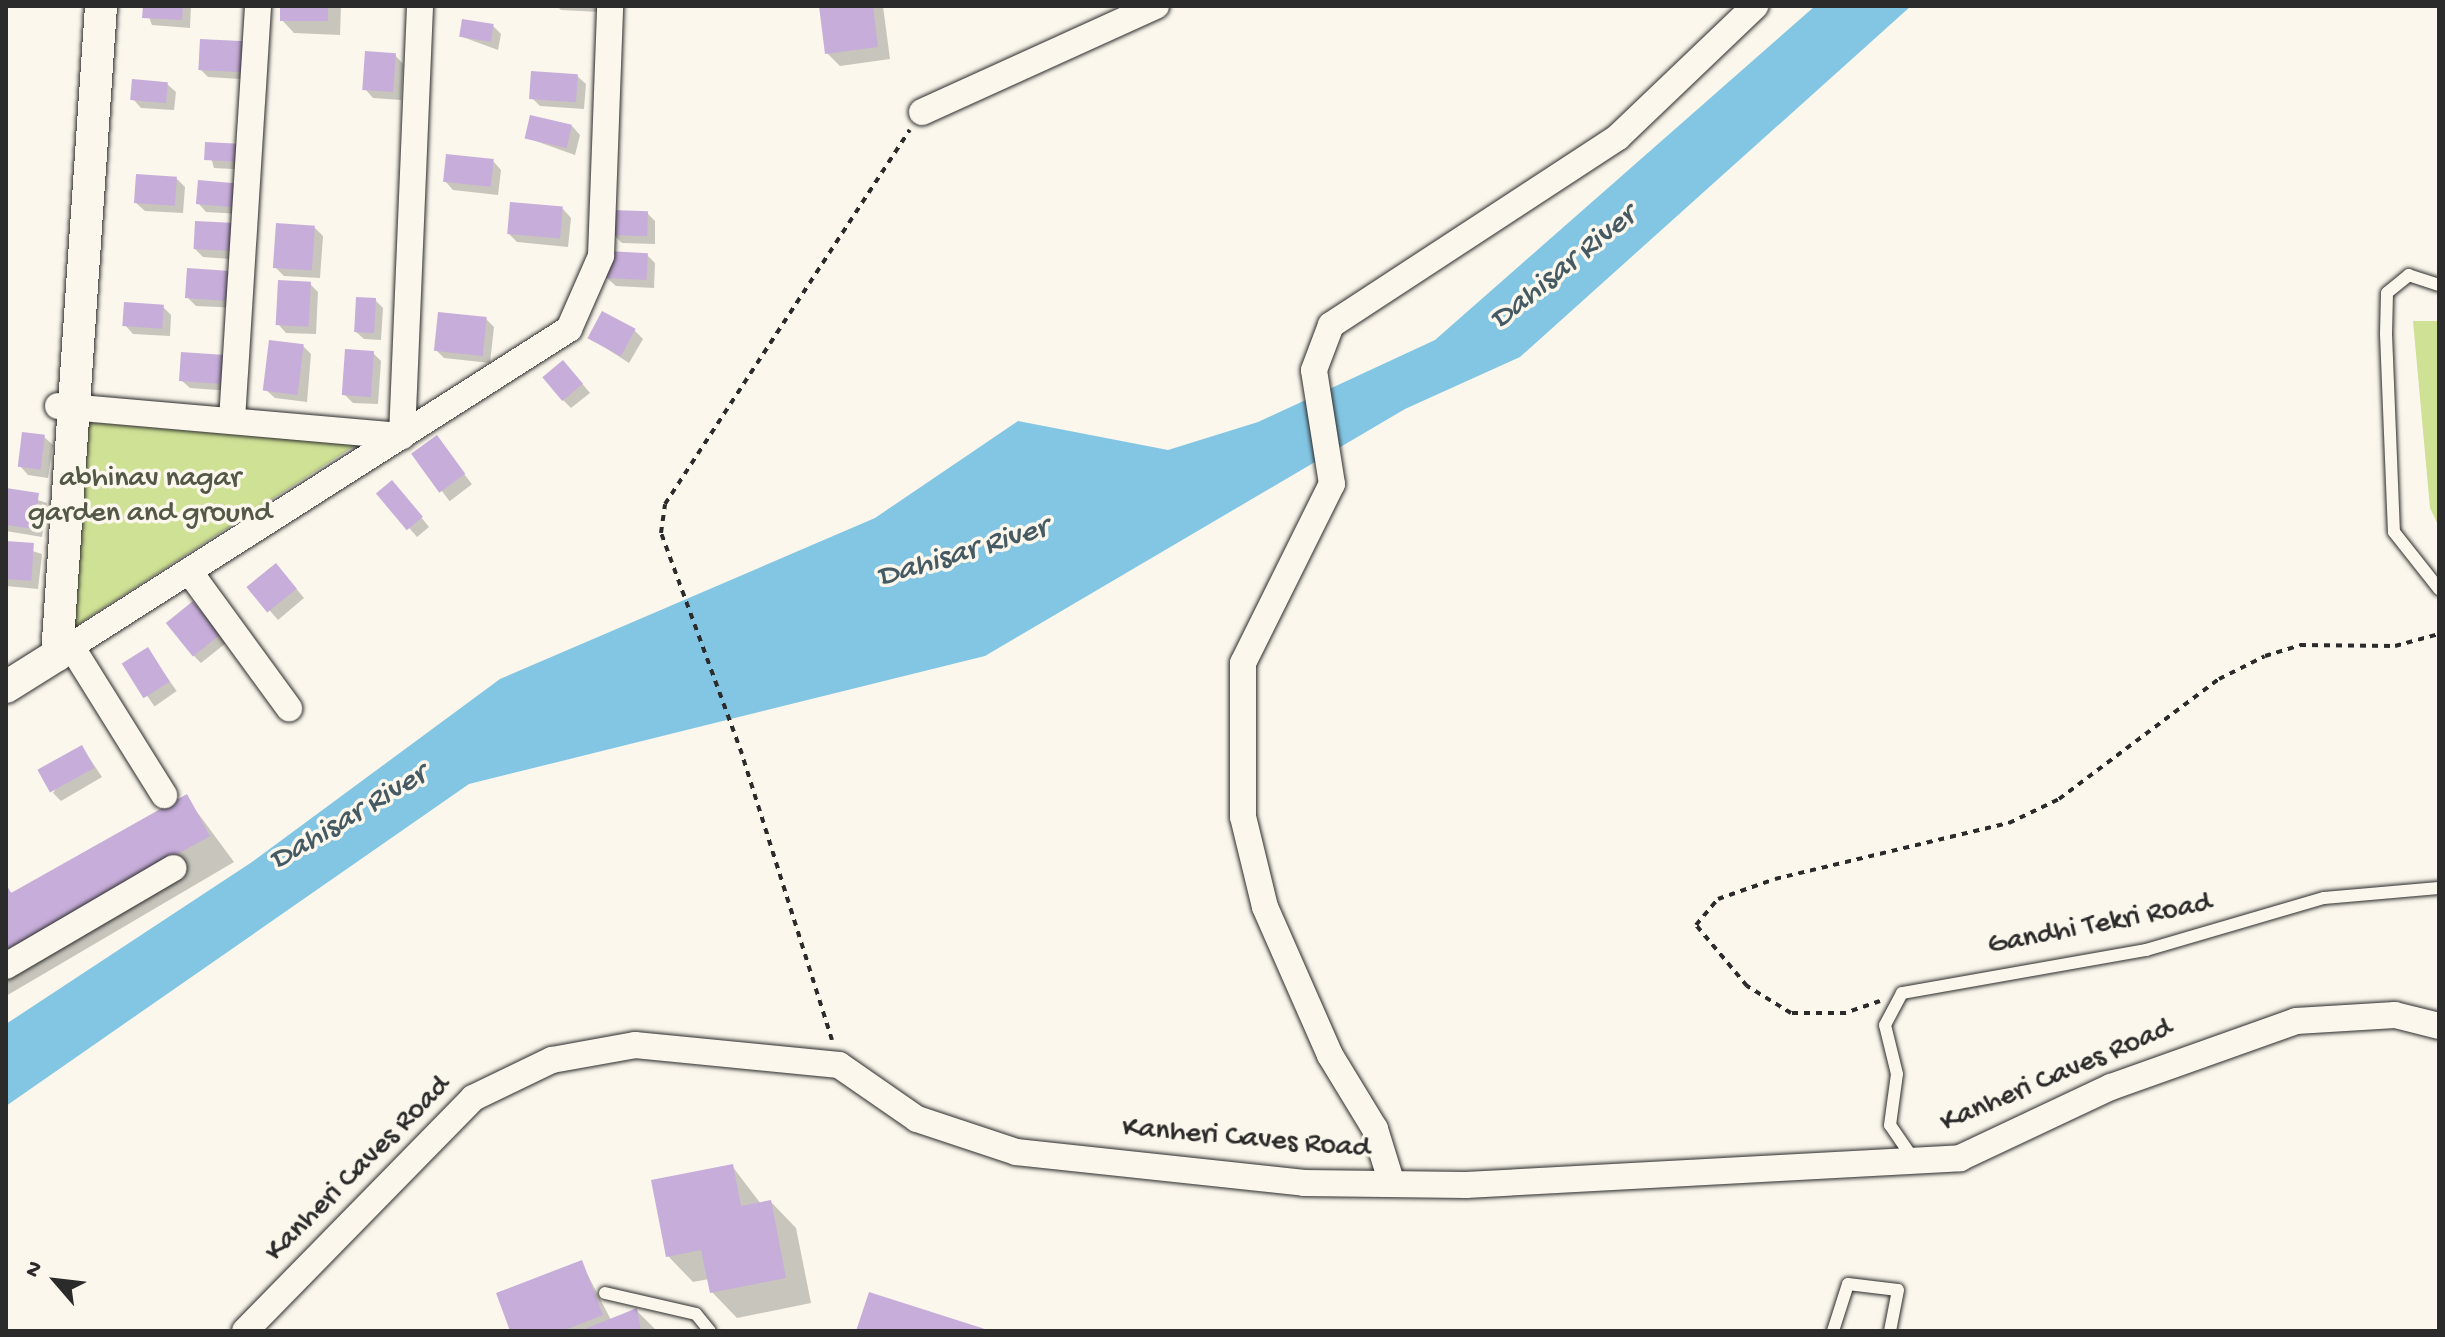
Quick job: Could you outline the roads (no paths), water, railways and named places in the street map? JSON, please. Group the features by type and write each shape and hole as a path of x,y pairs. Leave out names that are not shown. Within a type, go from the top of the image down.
{"street":[{"path":"232,420 258,6"},
{"path":"402,436 420,6"},
{"path":"6,687 569,329 601,256 610,6"},
{"path":"922,112 1156,6"},
{"path":"1392,1184 1375,1129 1330,1055 1265,907 1243,817 1243,663 1332,484 1314,370 1331,325 1618,137 1755,6"},
{"path":"91,21 66,406 58,654 164,795"},
{"path":"66,406 402,436"},
{"path":"189,571 289,708"},
{"path":"6,966 174,868"},
{"name":"Kanheri Caves Road","path":"245,1331 473,1098 552,1060 635,1045 839,1065 917,1119 1016,1152 1304,1183 1392,1184 1916,1163 1960,1158 2111,1087 2296,1021 2395,1015 2439,1026"}],"lane":[{"path":"2439,285 2409,275 2387,293 2386,334 2394,532 2439,589"},
{"name":"Gandhi Tekri Road","path":"1916,1163 1890,1125 1897,1074 1885,1025 1902,993 2146,950 2324,898 2439,888"},
{"path":"1833,1331 1848,1284 1898,1290 1890,1331"},
{"path":"605,1293 696,1314 710,1331"}],"water":[{"name":"Dahisar River","path":"1815,6 1911,6 1520,357 1405,409 985,656 469,784 6,1106 6,1024 252,862 500,679 875,518 1018,421 1168,450 1258,422 1435,340"}],"park label":[{"name":"abhinav nagar garden and ground","path":"150,497"}]}
